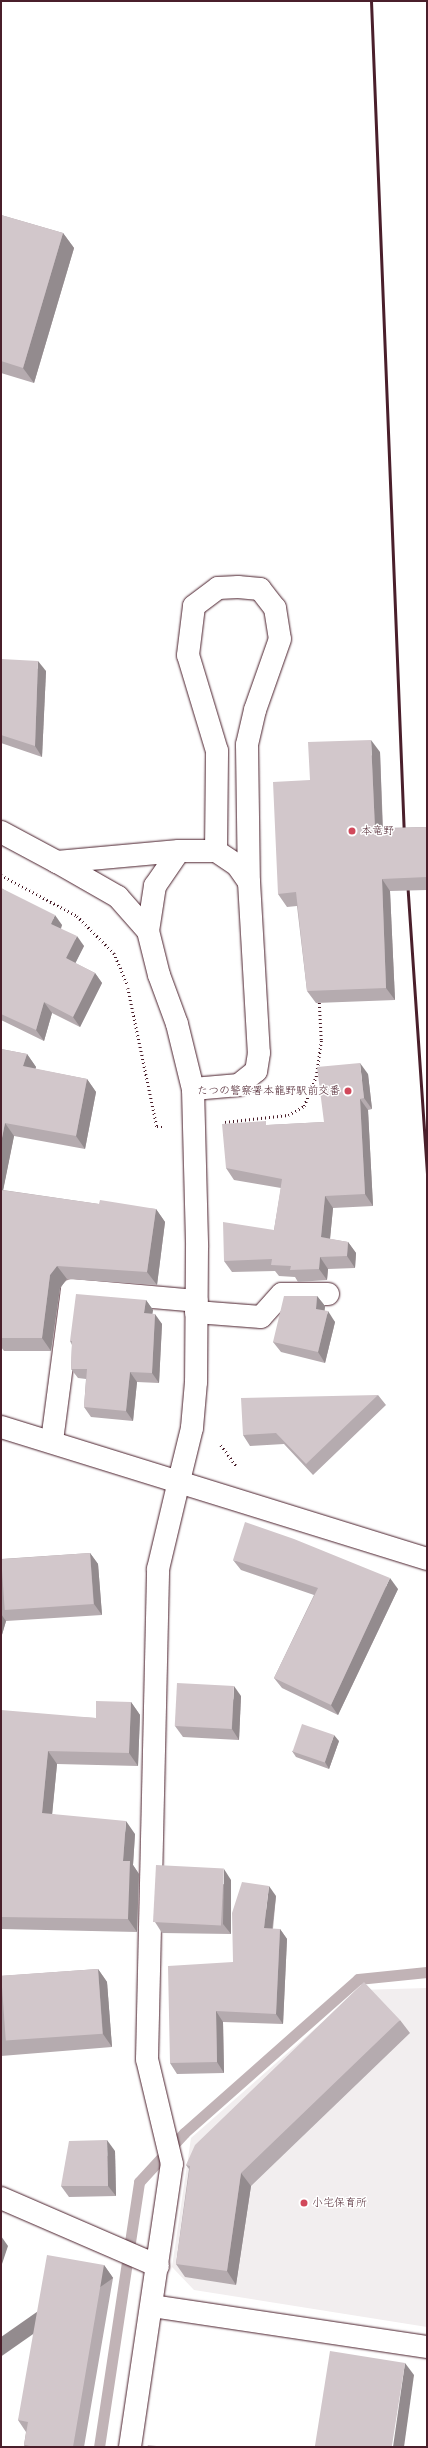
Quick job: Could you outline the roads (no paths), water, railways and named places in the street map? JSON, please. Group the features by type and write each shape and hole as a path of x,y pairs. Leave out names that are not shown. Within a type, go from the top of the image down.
{"street":[{"path":"193,1089 239,1085 256,1071 259,1053 249,882 247,746 255,710 280,639 275,608 264,594 260,589 238,586 218,588 194,606 188,655 217,751 216,850"},
{"path":"1,832 57,862 118,898 148,931"},
{"path":"57,862 179,851 216,850 237,865 249,882"},
{"path":"130,2447 172,2164 147,2058 158,1569 192,1428 196,1382 193,1089 177,1024 160,975 148,931 155,886 179,851"},
{"path":"52,1441 72,1290 261,1317 282,1294 328,1294"},
{"path":"1,1427 52,1441 427,1559"},
{"path":"1,2198 158,2266"},
{"path":"152,2306 427,2347"}],"waterway":[{"path":"99,2447 139,2182 184,2133 358,1979 427,1972"}],"railway":[{"path":"371,1 404,838"},
{"path":"407,880 427,1175"}],"place":[{"name":"本竜野","path":"352,831"},
{"name":"たつの警察署本龍野駅前交番","path":"348,1091"},
{"name":"小宅保育所","path":"304,2203"}]}
